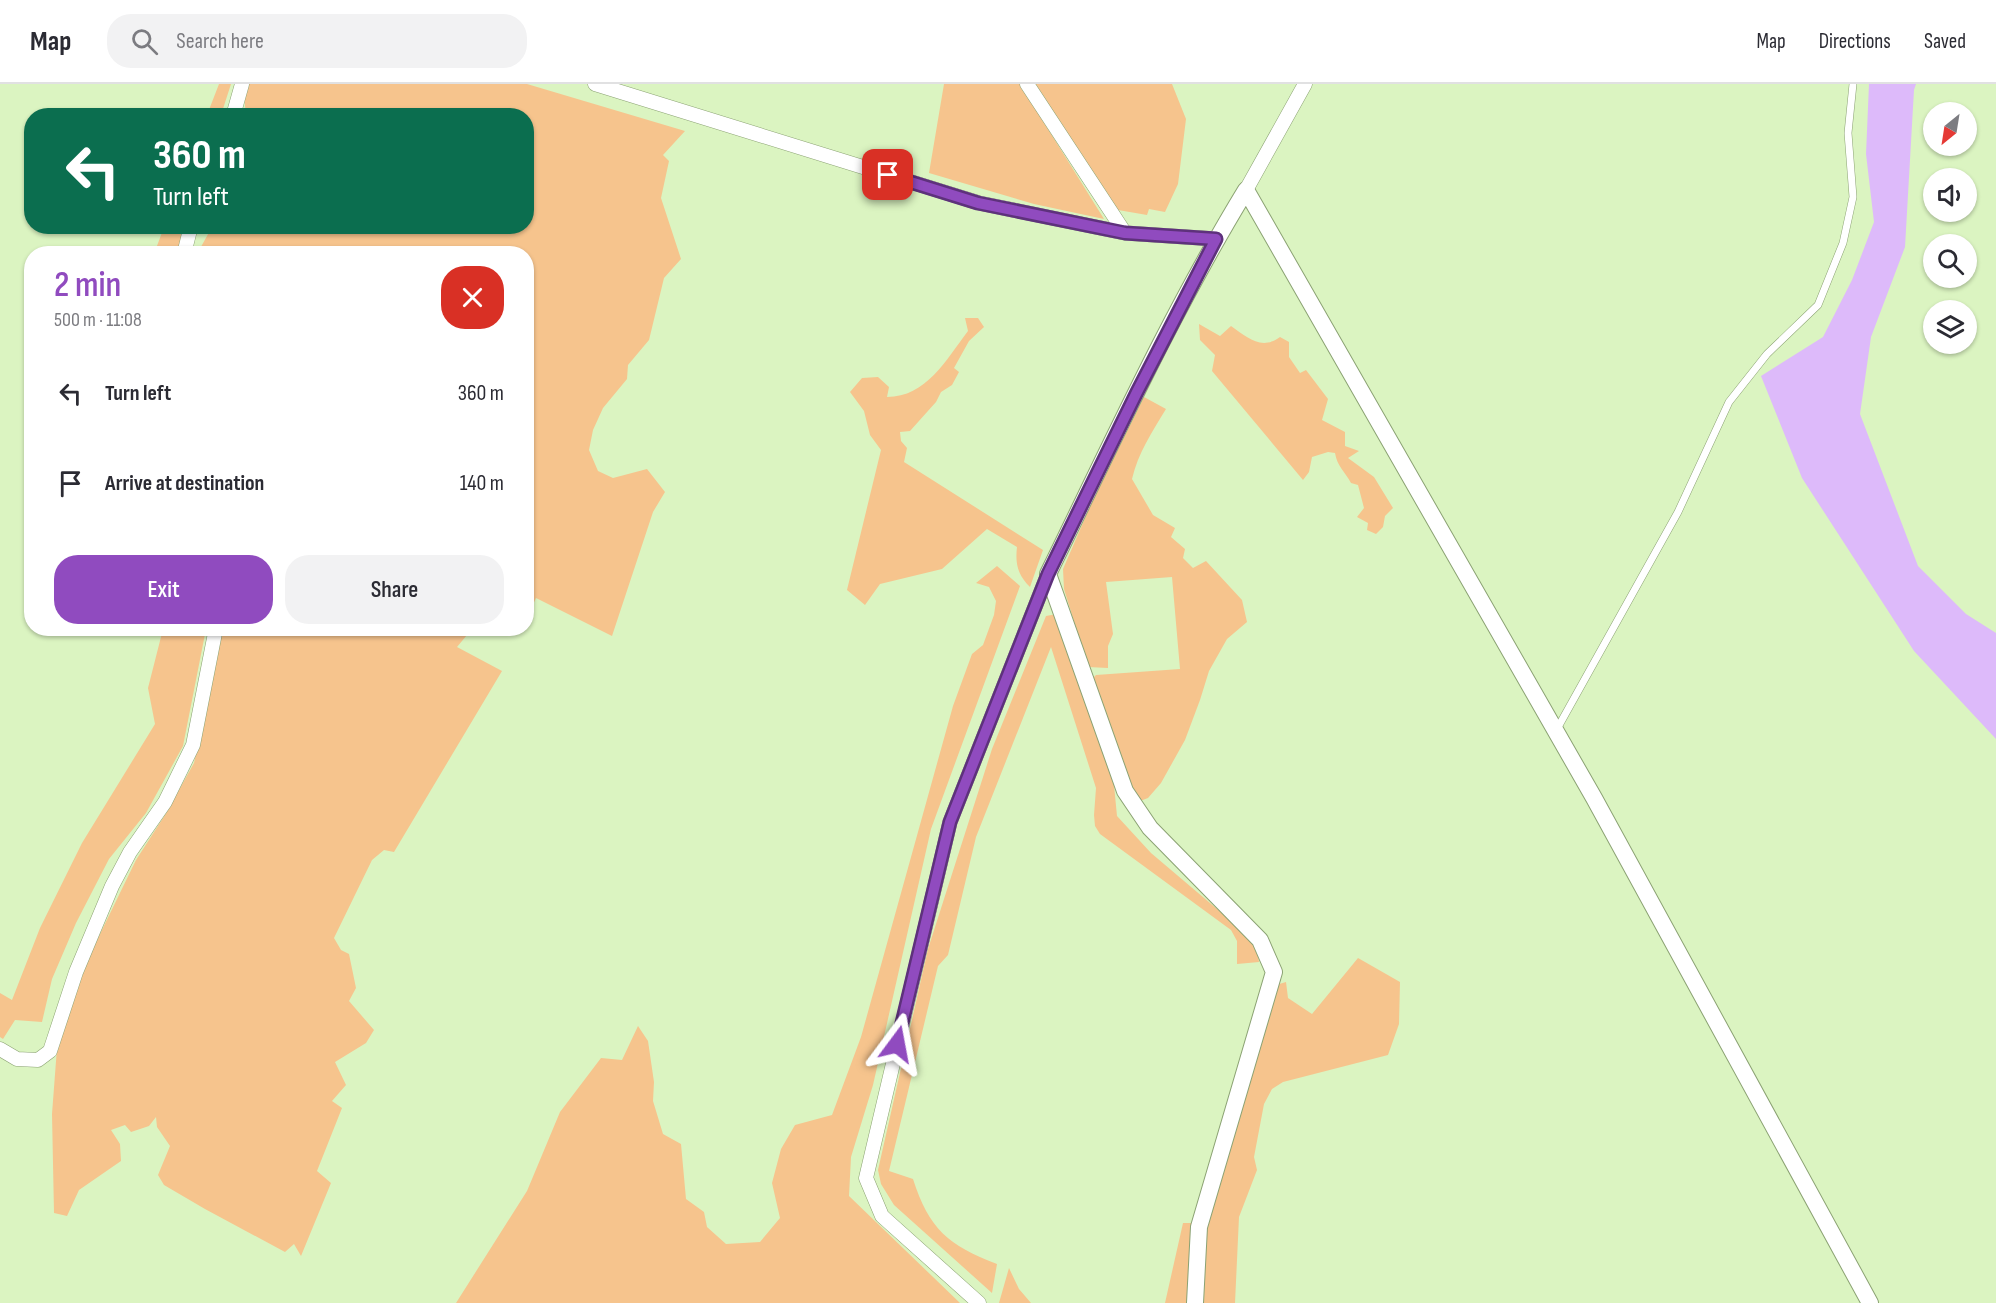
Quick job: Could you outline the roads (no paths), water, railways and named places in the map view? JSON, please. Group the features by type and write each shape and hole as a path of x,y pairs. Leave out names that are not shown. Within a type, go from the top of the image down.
{"street":[{"path":"234,108 242,84"},
{"path":"595,84 978,203 1125,233 1216,239"},
{"path":"1027,84 1125,233"},
{"path":"979,1303 882,1216 866,1178 950,822 1048,574 1137,392 1216,239 1305,84"},
{"path":"1246,190 1556,731 1870,1303"},
{"path":"1048,574 1125,790 1150,828 1260,940 1274,972 1199,1227 1195,1303"},
{"path":"0,1049 17,1059 38,1060 50,1051 76,972 112,886 130,852 165,802 193,745 214,636"}],"lane":[{"path":"1556,731 1678,512 1730,402 1767,354 1818,305 1843,243 1853,197 1848,134 1853,84"}]}
